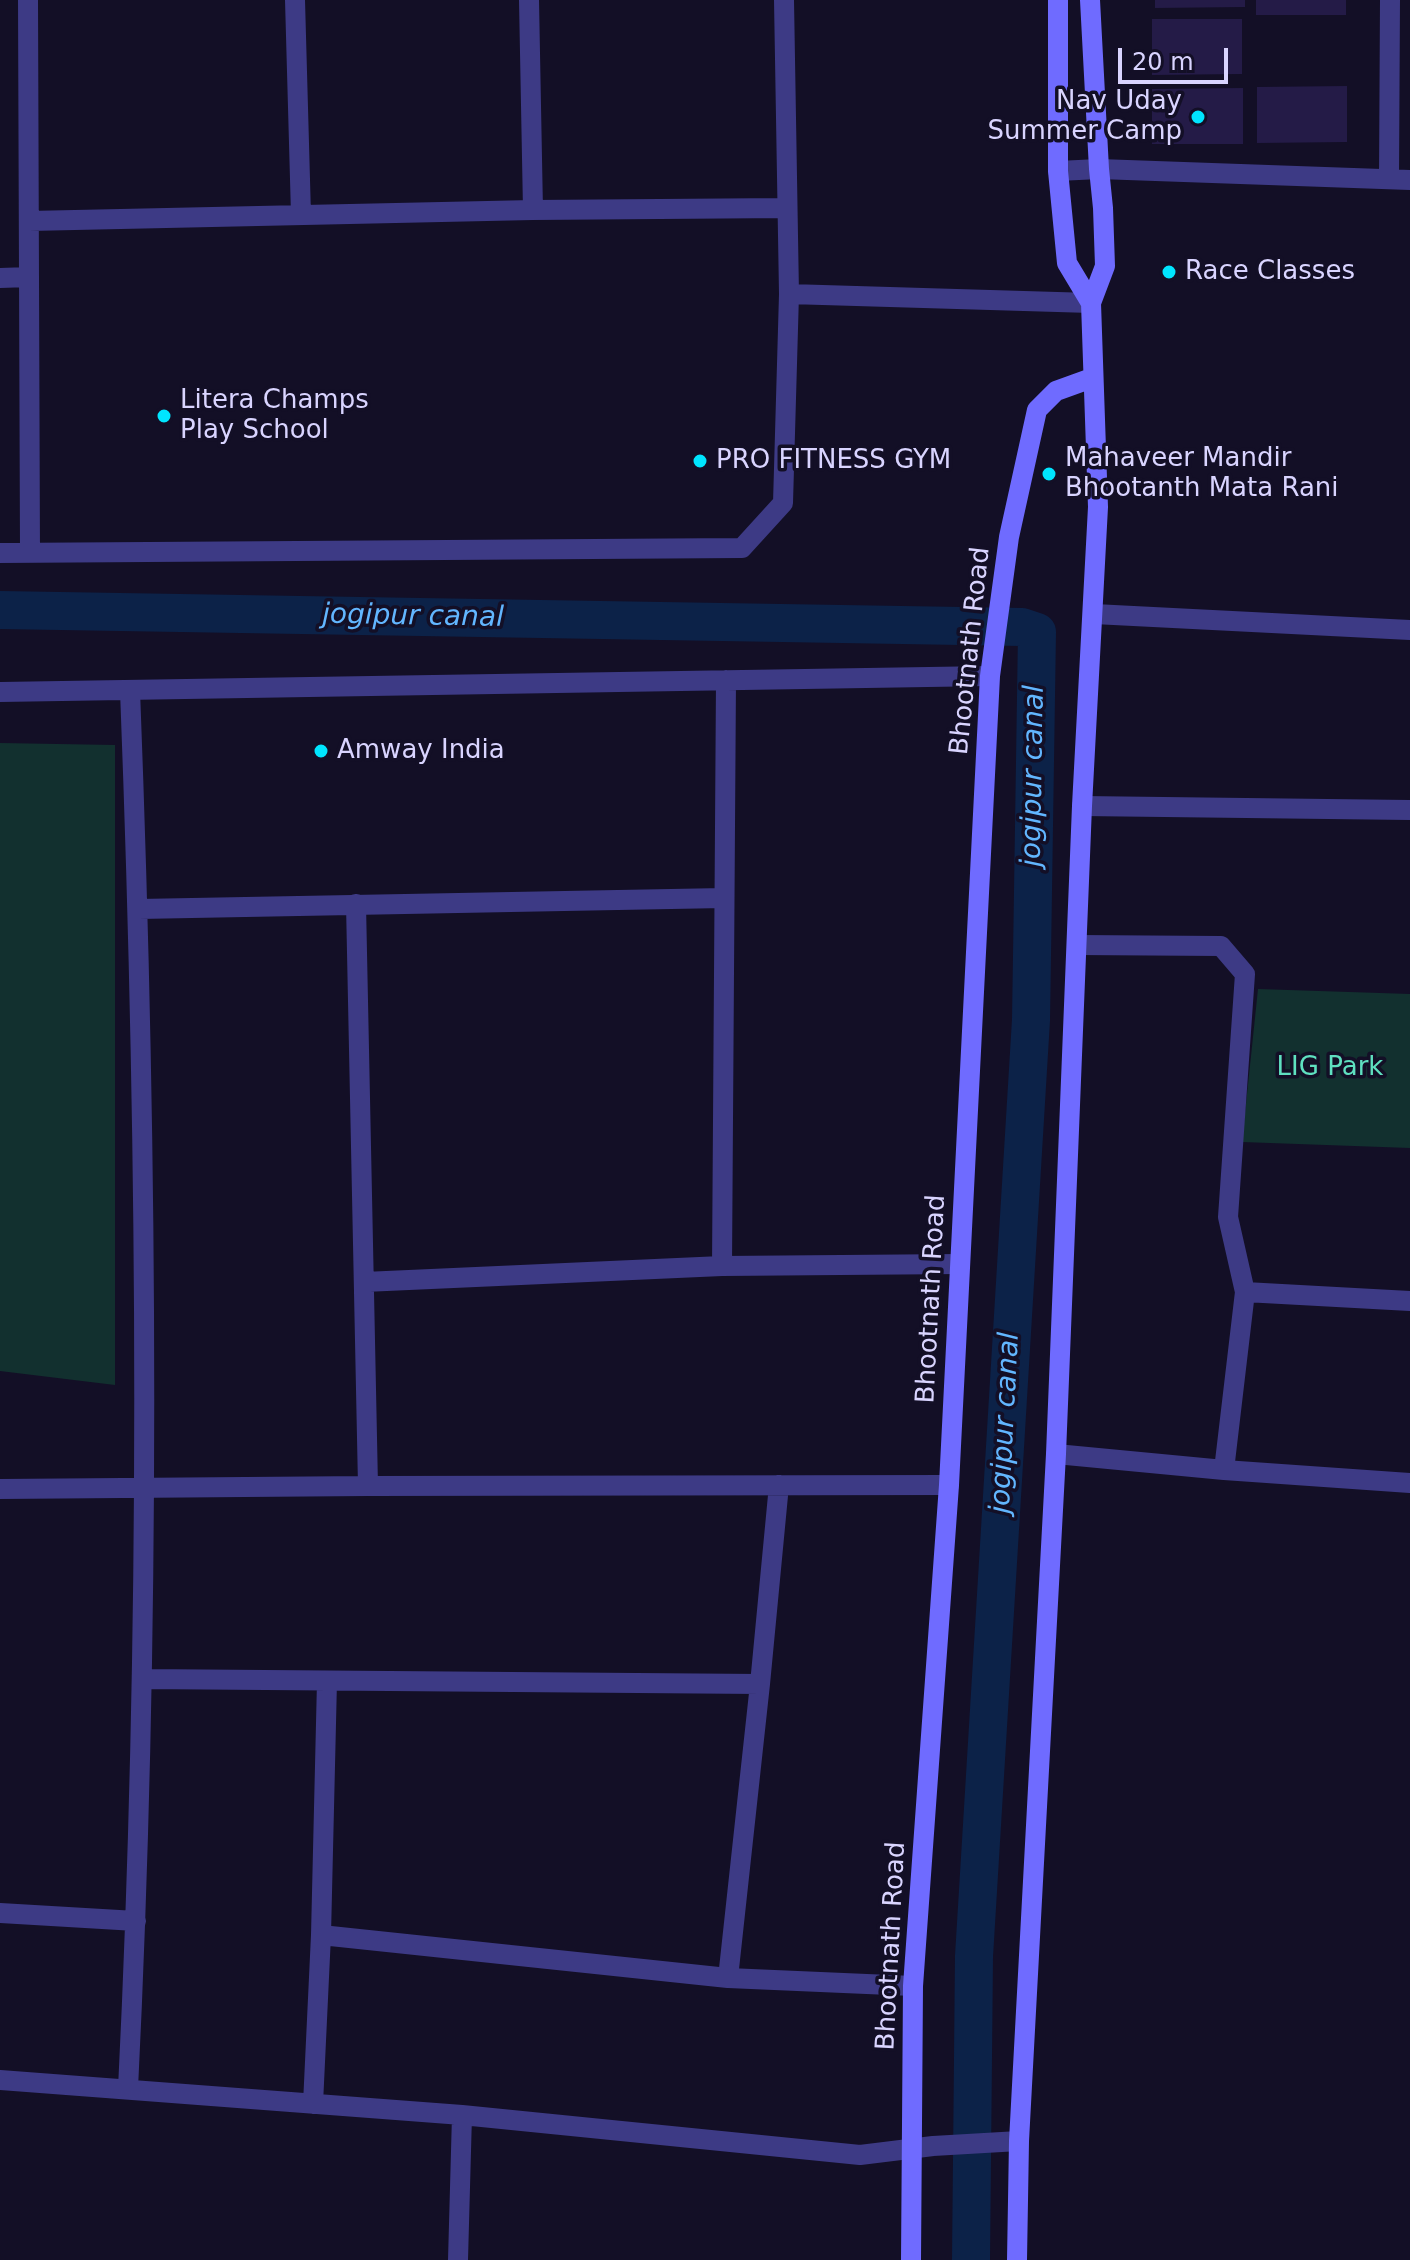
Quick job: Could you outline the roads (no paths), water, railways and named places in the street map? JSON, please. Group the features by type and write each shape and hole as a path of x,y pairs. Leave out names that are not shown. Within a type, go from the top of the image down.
{"street":[{"path":"28,0 30,552"},
{"path":"295,0 301,215"},
{"path":"529,0 533,210"},
{"path":"0,553 742,548 783,503 789,294 784,0"},
{"path":"1058,0 1058,171 1067,263 1091,303"},
{"path":"1017,2260 1019,2141 1056,1454 1082,806 1098,507 1091,303 1105,266 1090,0"},
{"path":"1058,171 1099,169 1400,180 1390,0"},
{"path":"29,221 786,208"},
{"path":"0,278 29,277"},
{"path":"789,294 1091,303"},
{"name":"Bhootnath Road","path":"911,2260 913,1986 949,1485 990,676 1009,537 1037,410 1056,391 1092,378"},
{"path":"1094,614 1410,630"},
{"path":"0,692 990,676"},
{"path":"722,1266 726,680"},
{"path":"128,2089 136,1921 145,1489 139,909 130,690"},
{"path":"1082,806 1410,810"},
{"path":"139,909 724,898"},
{"path":"356,904 368,1486"},
{"path":"1077,945 1221,946 1245,974 1228,1217 1245,1292 1224,1470"},
{"path":"364,1282 722,1266 960,1264"},
{"path":"1245,1292 1410,1301"},
{"path":"1056,1454 1410,1483"},
{"path":"728,1978 779,1485"},
{"path":"0,1489 949,1485"},
{"path":"142,1679 760,1684"},
{"path":"313,2104 321,1935 327,1681"},
{"path":"0,1913 136,1921"},
{"path":"321,1935 728,1978 913,1986"},
{"path":"0,2080 462,2115 860,2155 933,2146 1019,2141"},
{"path":"458,2260 462,2115"}],"waterway":[{"name":"jogipur canal","path":"0,610 1022,627 1037,632 1031,1020 974,1956 971,2260"}],"place":[{"name":"Nav Uday Summer Camp","path":"1198,117"},
{"name":"Race Classes","path":"1169,272"},
{"name":"Litera Champs Play School","path":"164,416"},
{"name":"PRO FITNESS GYM","path":"700,461"},
{"name":"Mahaveer Mandir Bhootanth Mata Rani","path":"1049,474"},
{"name":"Amway India","path":"321,751"}],"park label":[{"name":"LIG Park","path":"1330,1068"}]}
